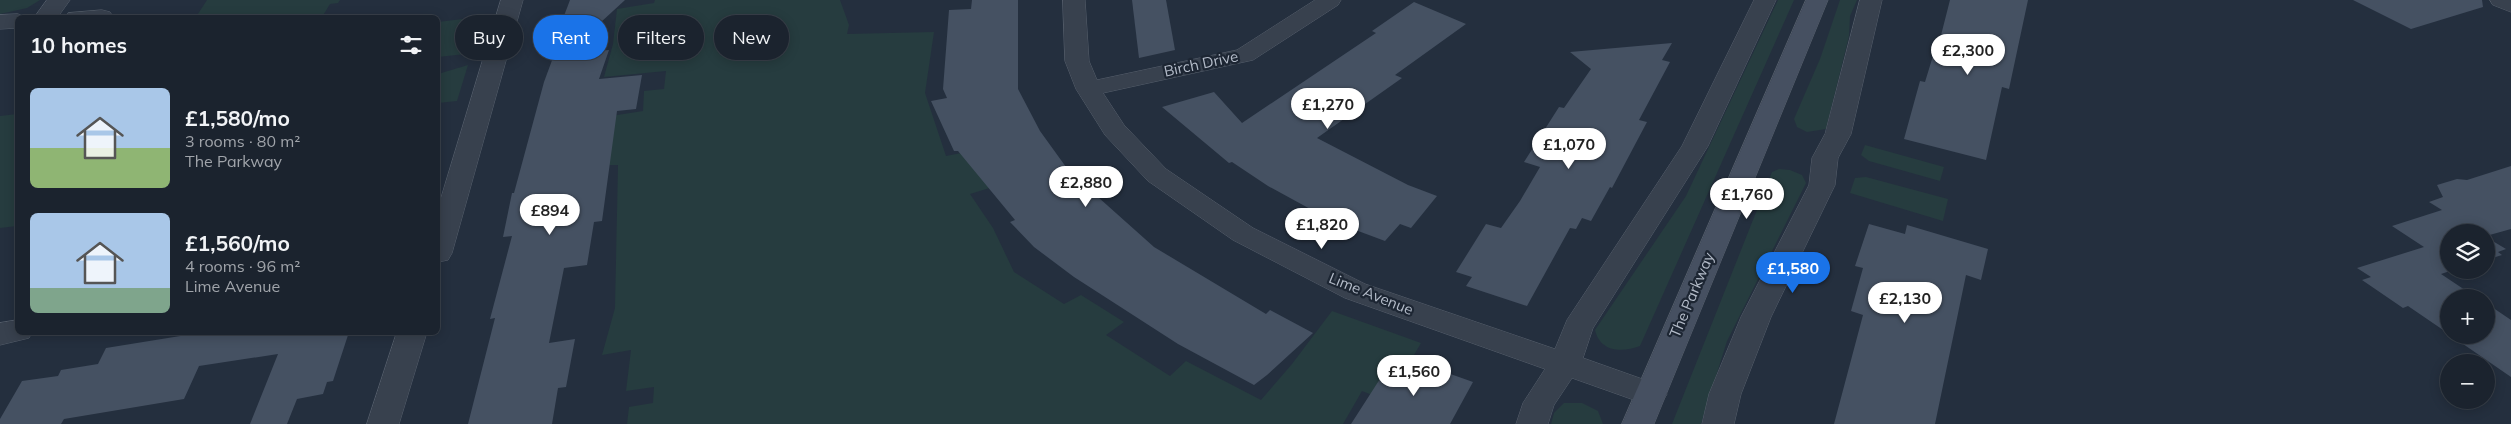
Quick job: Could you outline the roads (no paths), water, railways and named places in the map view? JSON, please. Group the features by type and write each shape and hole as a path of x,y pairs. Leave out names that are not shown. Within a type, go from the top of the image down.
{"street":[{"path":"47,15 58,0"},
{"path":"440,245 512,0"},
{"name":"Lime Avenue","path":"1074,0 1077,61 1088,89 1114,130 1157,175 1243,234 1355,291 1651,394"},
{"name":"Birch Drive","path":"1088,89 1245,55 1330,0"},
{"path":"1532,424 1540,403 1566,364 1578,328 1695,146 1765,0"},
{"name":"The Parkway","path":"1638,424 1817,0"},
{"path":"1718,424 1726,394 1756,316 1822,185 1825,158 1838,134 1871,0"},
{"path":"2501,0 2511,5"},
{"path":"0,22 15,21"},
{"path":"0,334 15,332"},
{"path":"383,424 411,335"}]}
